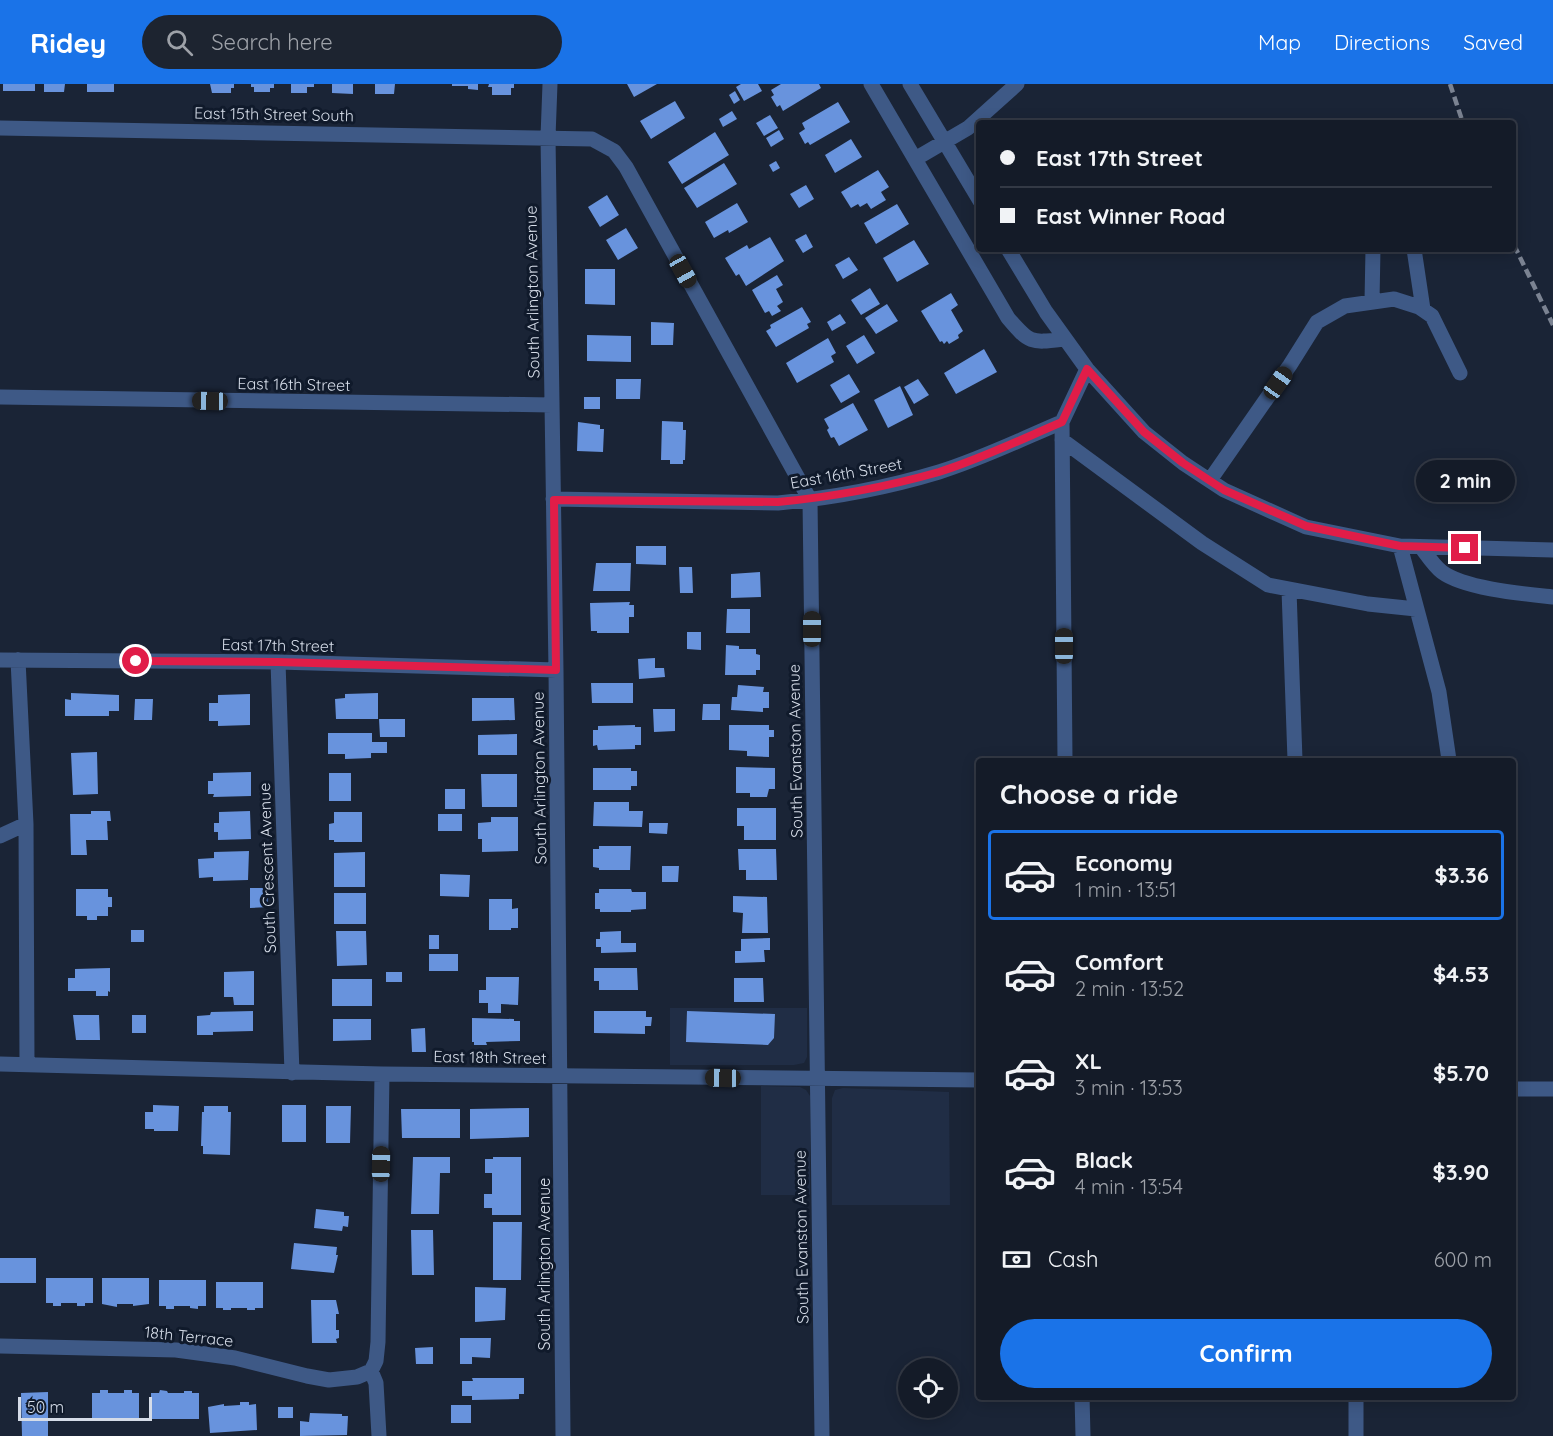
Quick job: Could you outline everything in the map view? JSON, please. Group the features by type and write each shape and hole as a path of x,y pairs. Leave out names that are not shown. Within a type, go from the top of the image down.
{"street":[{"name":"South Arlington Avenue","path":"550,84 548,137 561,1076 563,1436"},
{"path":"872,84 1008,318 1024,337 1040,342 1065,339"},
{"path":"910,84 976,194"},
{"path":"977,120 1017,84"},
{"path":"915,159 945,143 976,121"},
{"name":"East 15th Street South","path":"0,128 548,137"},
{"name":"South Evanston Avenue","path":"548,137 592,139 614,151 626,167 810,500 822,1436"},
{"path":"1010,252 1046,312 1087,369 1144,432 1183,463 1224,490 1306,526 1400,546 1553,550"},
{"path":"1372,302 1373,252"},
{"path":"1414,252 1423,309"},
{"path":"1210,480 1317,322 1344,306 1394,299 1423,309 1432,316 1460,373"},
{"path":"1065,758 1062,422 1087,369"},
{"name":"East 16th Street","path":"0,397 552,405"},
{"name":"East 16th Street","path":"554,500 778,502 810,500 876,488 941,471 1062,422"},
{"path":"1062,440 1234,565 1268,585 1368,604 1416,609"},
{"path":"1400,546 1439,692 1449,758"},
{"path":"1421,547 1442,572 1462,582 1521,594 1553,597"},
{"path":"1289,590 1295,758"},
{"name":"East 17th Street","path":"0,660 278,662 556,670"},
{"path":"18,660 26,824 27,1065"},
{"name":"South Crescent Avenue","path":"278,662 292,1073"},
{"path":"0,836 26,824"},
{"name":"East 18th Street","path":"0,1064 292,1073 976,1080"},
{"path":"379,1436 376,1383 371,1371 376,1361 378,1342 382,1074"},
{"path":"1516,1089 1553,1089"},
{"name":"18th Terrace","path":"0,1346 176,1350 235,1358 329,1380 357,1377 371,1371"},
{"path":"1082,1400 1083,1436"},
{"path":"1356,1400 1356,1436"}],"shaded area":[{"path":"670,1008 807,1008 807,1057 804,1063 794,1065 670,1065"},
{"path":"761,1086 800,1087 810,1096 810,1195 761,1195"},
{"path":"843,1088 949,1092 950,1205 832,1205 832,1098 835,1090"}],"building":[{"path":"3,84 35,84 35,91 3,91"},
{"path":"44,84 65,84 64,92 44,92"},
{"path":"87,84 114,84 114,92 87,92"},
{"path":"210,84 234,84 234,88 231,88 231,93 212,93"},
{"path":"251,84 274,84 274,88 270,88 270,92 254,92"},
{"path":"291,84 314,84 314,87 307,87 307,93 291,93"},
{"path":"332,84 353,84 353,94 332,93"},
{"path":"375,84 395,84 394,94 375,94"},
{"path":"452,84 478,84 478,90 468,89 468,86 452,86"},
{"path":"489,84 514,84 514,88 511,88 511,95 492,95 492,87 488,87"},
{"path":"627,84 657,84 634,97"},
{"path":"741,84 758,84 762,91 744,101 736,87"},
{"path":"781,84 819,84 821,88 783,111 780,105 777,107 771,97 774,95 771,90"},
{"path":"735,91 740,100 734,104 729,95"},
{"path":"675,101 685,118 651,139 640,121"},
{"path":"838,102 850,122 810,145 808,142 805,144 799,133 805,129 802,123"},
{"path":"732,111 737,119 723,127 719,119"},
{"path":"770,115 778,128 764,136 756,123"},
{"path":"779,130 784,139 771,147 766,138"},
{"path":"715,132 729,155 682,184 668,162"},
{"path":"851,139 862,157 835,173 825,155"},
{"path":"776,161 780,168 773,172 769,165"},
{"path":"724,163 737,184 697,208 684,188"},
{"path":"878,170 889,187 881,192 886,200 871,209 867,203 851,208 841,192"},
{"path":"806,185 814,199 799,208 790,194"},
{"path":"607,195 619,215 600,227 588,207"},
{"path":"737,203 748,222 729,233 728,230 714,238 705,222"},
{"path":"897,204 909,224 876,244 864,223"},
{"path":"626,228 638,248 618,260 606,240"},
{"path":"806,234 813,247 803,253 795,240"},
{"path":"770,237 784,261 746,286 739,274 736,276 725,258 747,245 749,249"},
{"path":"914,240 929,264 897,282 883,258"},
{"path":"849,257 858,270 843,279 835,265"},
{"path":"585,269 615,269 615,305 585,304"},
{"path":"777,275 783,285 776,289 783,302 777,306 781,311 772,316 769,311 765,313 752,290"},
{"path":"870,288 880,304 861,315 851,300"},
{"path":"951,293 958,305 951,310 963,331 958,335 959,338 949,344 947,341 944,344 940,342 921,311"},
{"path":"887,304 898,321 876,334 865,318"},
{"path":"802,307 811,322 807,324 809,328 776,347 766,331 771,328 770,325"},
{"path":"840,314 846,323 832,331 827,322"},
{"path":"651,322 674,323 673,345 651,345"},
{"path":"587,335 631,336 631,362 587,361"},
{"path":"864,335 875,353 857,364 846,346"},
{"path":"828,338 836,353 831,356 834,362 797,383 786,363"},
{"path":"984,349 997,372 956,394 944,373"},
{"path":"849,374 860,392 841,403 830,385"},
{"path":"616,379 641,379 640,399 616,399"},
{"path":"918,379 929,395 914,404 904,387"},
{"path":"900,386 913,415 888,428 874,400"},
{"path":"584,397 600,397 600,409 584,409"},
{"path":"853,403 868,430 839,446 834,437 831,438 824,419"},
{"path":"662,421 683,422 683,430 686,430 683,464 670,464 670,460 661,460"},
{"path":"578,422 600,425 600,429 604,429 603,452 577,451"},
{"path":"636,546 666,546 666,565 636,564"},
{"path":"596,563 631,563 630,591 593,591"},
{"path":"679,567 692,567 693,593 680,593"},
{"path":"760,572 761,597 731,598 731,574"},
{"path":"630,602 629,605 634,605 634,617 629,617 629,633 591,631 590,603"},
{"path":"727,609 750,609 750,633 726,633"},
{"path":"687,632 701,632 701,650 687,649"},
{"path":"726,645 739,646 739,649 756,649 756,654 760,655 760,670 756,670 756,675 725,675"},
{"path":"655,658 655,668 664,668 665,677 639,679 638,659"},
{"path":"591,683 633,683 633,703 592,703"},
{"path":"738,685 764,687 763,692 769,692 769,708 763,708 763,712 731,710 732,697 737,697"},
{"path":"71,693 119,695 119,711 109,711 109,716 65,716 65,699 71,700"},
{"path":"378,693 378,719 336,719 335,699 345,698 345,694"},
{"path":"250,694 250,725 218,726 218,721 209,721 209,703 218,703 218,695"},
{"path":"472,698 514,698 515,720 472,721"},
{"path":"135,699 153,699 152,720 134,720"},
{"path":"703,704 720,704 720,720 702,720"},
{"path":"653,709 675,709 675,731 654,732"},
{"path":"379,719 405,719 405,737 380,737"},
{"path":"635,725 635,727 641,727 641,745 635,745 635,749 598,750 597,745 593,746 593,730 598,730 598,726"},
{"path":"729,725 769,725 769,730 774,730 774,737 769,737 769,757 747,756 747,751 729,750"},
{"path":"328,733 372,733 372,742 387,742 387,753 371,753 371,758 345,759 345,754 328,754"},
{"path":"517,734 517,755 478,755 478,735"},
{"path":"97,752 98,794 73,795 71,753"},
{"path":"736,767 775,768 775,789 769,789 767,797 750,797 750,793 736,793"},
{"path":"593,768 631,768 631,771 637,771 637,786 631,786 631,790 593,790"},
{"path":"251,772 251,796 213,797 214,794 208,794 208,781 213,781 213,773"},
{"path":"329,773 351,773 351,801 329,801"},
{"path":"481,774 517,774 517,807 482,807"},
{"path":"445,789 465,789 465,809 445,809"},
{"path":"594,802 629,802 629,811 643,811 642,827 593,826"},
{"path":"737,808 776,808 776,840 744,840 744,826 737,826"},
{"path":"91,811 110,811 111,821 107,821 108,840 86,840 87,855 71,855 70,814 91,814"},
{"path":"250,811 251,839 218,840 218,832 214,832 214,823 219,823 219,812"},
{"path":"334,812 362,812 362,842 329,840 329,824 334,823"},
{"path":"438,814 462,814 462,831 438,831"},
{"path":"491,817 518,817 518,851 482,852 482,839 478,839 478,823 491,822"},
{"path":"649,823 668,823 667,834 649,833"},
{"path":"599,846 631,846 630,870 599,870 593,867 593,849 599,849"},
{"path":"738,849 776,849 777,880 746,880 746,870 739,870"},
{"path":"249,851 248,880 213,881 213,877 199,878 198,859 214,858 214,852"},
{"path":"365,852 365,887 334,887 334,853"},
{"path":"662,866 679,866 678,882 662,882"},
{"path":"440,874 470,875 469,897 440,896"},
{"path":"250,888 267,888 268,907 250,908"},
{"path":"76,889 108,889 108,897 112,897 112,907 108,907 108,916 97,916 97,920 87,920 87,916 76,916"},
{"path":"599,889 631,889 632,892 646,892 646,909 631,910 631,912 600,912 600,909 595,909 595,893 599,893"},
{"path":"334,893 366,893 366,924 334,924"},
{"path":"733,896 767,897 768,933 742,933 743,913 733,912"},
{"path":"489,899 512,899 512,909 518,908 518,928 489,930"},
{"path":"131,930 144,930 144,942 131,942"},
{"path":"336,931 366,931 367,965 337,966"},
{"path":"621,931 621,943 636,943 636,952 601,953 601,947 596,947 596,939 600,939 600,932"},
{"path":"429,935 439,935 439,949 429,949"},
{"path":"770,938 770,950 764,950 765,962 735,963 735,951 741,951 741,939"},
{"path":"429,954 458,954 458,971 429,971"},
{"path":"110,968 108,996 96,996 96,991 68,991 68,978 75,978 75,969"},
{"path":"594,968 637,968 638,990 599,990 599,981 594,981"},
{"path":"254,971 254,1005 234,1005 233,997 224,997 224,972"},
{"path":"386,972 402,972 402,982 386,982"},
{"path":"486,977 519,977 518,1005 501,1004 501,1013 488,1013 488,1003 479,1003 479,990 486,990"},
{"path":"734,978 763,978 764,1002 734,1002"},
{"path":"332,979 372,979 372,1006 332,1006"},
{"path":"253,1011 253,1031 213,1032 213,1035 197,1035 197,1016 210,1015 211,1012"},
{"path":"594,1011 646,1011 646,1017 652,1017 651,1026 645,1026 645,1034 594,1033"},
{"path":"687,1011 775,1014 774,1038 768,1045 686,1042"},
{"path":"73,1015 99,1015 100,1040 76,1040"},
{"path":"132,1015 146,1015 146,1033 132,1033"},
{"path":"472,1018 520,1021 520,1041 486,1042 487,1045 474,1045"},
{"path":"333,1019 371,1019 371,1040 333,1041"},
{"path":"425,1028 426,1052 412,1052 411,1029"},
{"path":"153,1105 179,1106 178,1131 145,1129 145,1112 153,1112"},
{"path":"282,1105 306,1105 306,1142 282,1142"},
{"path":"204,1106 228,1106 228,1112 231,1112 230,1155 203,1154 203,1146 201,1146"},
{"path":"326,1106 351,1106 350,1143 326,1143"},
{"path":"529,1108 529,1137 470,1139 470,1109"},
{"path":"401,1109 460,1109 460,1138 402,1138"},
{"path":"413,1157 450,1157 450,1173 440,1173 439,1214 411,1214"},
{"path":"493,1157 521,1157 521,1215 492,1215 492,1208 484,1208 484,1194 492,1194 492,1173 485,1173 485,1159 493,1159"},
{"path":"316,1209 344,1212 344,1216 349,1216 348,1227 343,1226 342,1231 314,1228"},
{"path":"493,1222 522,1222 521,1280 493,1280"},
{"path":"411,1230 433,1230 434,1275 412,1275"},
{"path":"294,1243 337,1247 336,1255 338,1255 334,1273 291,1269"},
{"path":"0,1258 36,1258 36,1283 0,1283"},
{"path":"46,1278 93,1278 93,1303 77,1306 77,1303 61,1303 61,1306 53,1306 53,1303 46,1303"},
{"path":"102,1278 149,1278 149,1304 133,1306 133,1304 117,1304 117,1307 102,1304"},
{"path":"159,1280 206,1280 206,1306 198,1306 198,1309 190,1308 190,1306 174,1306 174,1309 166,1309 166,1306 159,1306"},
{"path":"216,1282 263,1282 263,1308 223,1310 223,1308 216,1308"},
{"path":"475,1287 506,1288 505,1320 475,1322"},
{"path":"311,1300 336,1300 339,1314 336,1314 336,1330 339,1330 337,1343 312,1343"},
{"path":"460,1338 491,1338 490,1358 472,1357 472,1364 460,1364"},
{"path":"433,1347 433,1364 416,1364 415,1348"},
{"path":"472,1378 524,1378 524,1394 519,1394 519,1399 472,1400 472,1396 462,1396 462,1381 473,1381"},
{"path":"100,1390 108,1390 108,1393 124,1393 124,1390 132,1390 132,1393 139,1393 139,1418 92,1418 92,1393 100,1393"},
{"path":"160,1390 168,1393 192,1391 192,1393 199,1393 199,1419 151,1419 151,1393 159,1393"},
{"path":"48,1392 48,1436 22,1436 21,1393"},
{"path":"240,1402 249,1402 249,1405 256,1404 257,1430 210,1433 208,1407 224,1404 224,1406 240,1405"},
{"path":"451,1405 471,1405 471,1423 451,1423"},
{"path":"278,1407 293,1407 293,1418 278,1418"},
{"path":"310,1413 348,1416 347,1435 300,1436 300,1421 309,1422"}],"railway":[{"path":"1450,84 1462,120"},
{"path":"1516,249 1553,325"}],"route":[{"path":"136,661 278,662 556,670 554,500 778,502 810,500 876,488 941,471 1062,422 1087,369 1144,432 1183,463 1224,490 1306,526 1400,546 1465,548"}]}
